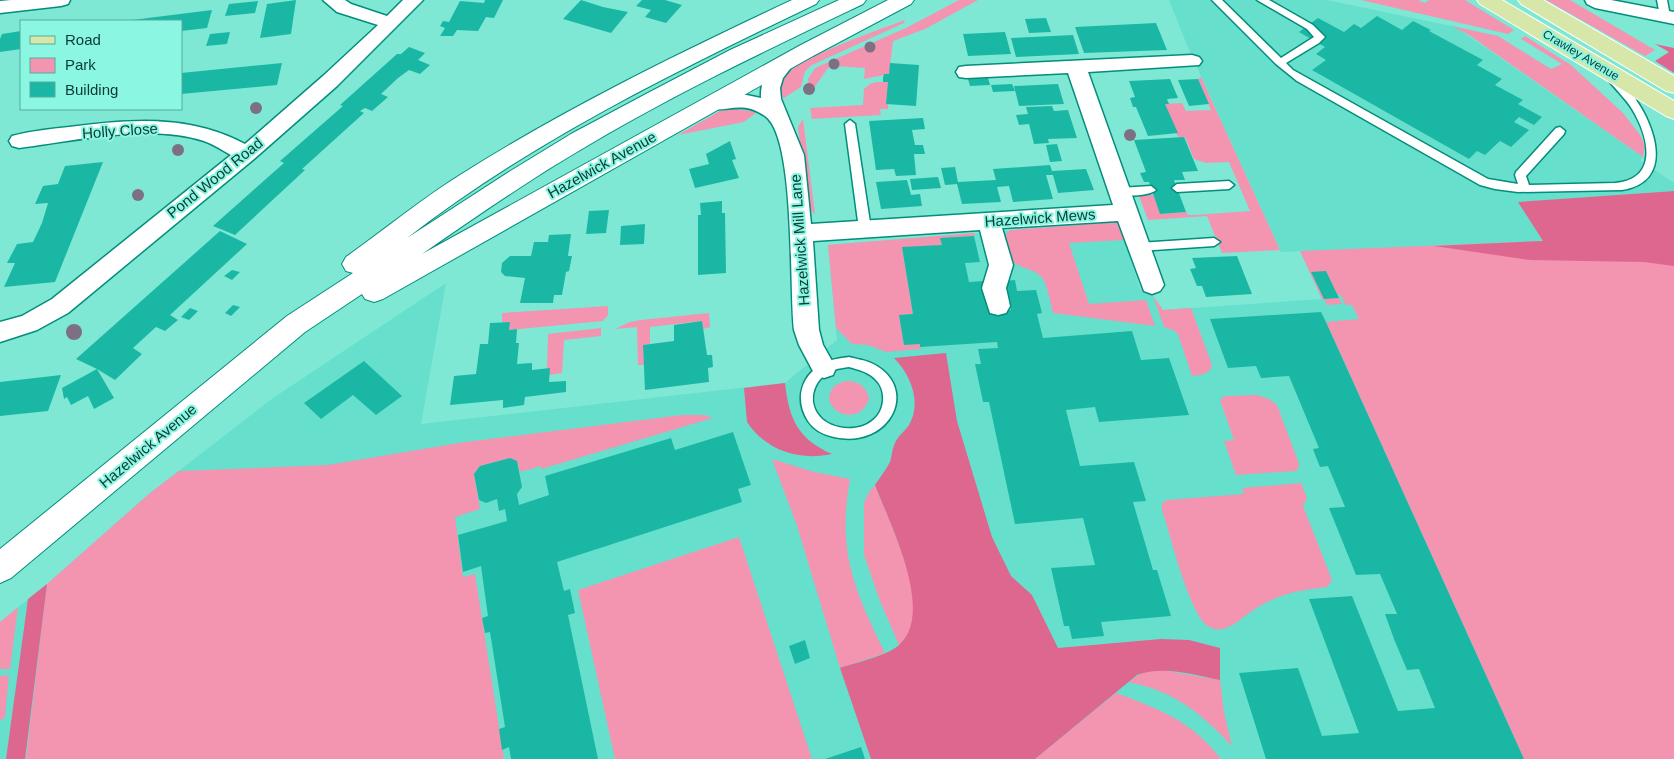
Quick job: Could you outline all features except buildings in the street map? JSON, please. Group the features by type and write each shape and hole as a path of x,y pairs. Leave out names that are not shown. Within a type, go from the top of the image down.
{"main road":[{"name":"Crawley Avenue","path":"1487,0 1571,48 1674,111"},
{"name":"Crawley Avenue","path":"1532,2 1674,86"}],"street":[{"path":"0,7 61,0"},
{"path":"332,0 344,8 391,23"},
{"name":"Pond Wood Road","path":"0,332 29,323 60,306 246,154 352,62 414,0"},
{"name":"Hazelwick Avenue","path":"296,324 336,278 466,182 603,100 809,0"},
{"name":"Hazelwick Avenue","path":"0,568 296,324 520,176 579,140 738,55 856,0"},
{"name":"Hazelwick Avenue","path":"296,324 354,303 713,103 904,0"},
{"path":"1594,0 1602,4 1667,11"},
{"path":"966,72 1192,61"},
{"name":"Hazelwick Mill Lane","path":"783,65 775,74 771,87 771,105 791,142 801,233 808,333 824,368"},
{"path":"1076,67 1152,285"},
{"path":"713,103 729,100 746,101 759,104 775,113"},
{"name":"Holly Close","path":"19,141 142,127 177,128 207,135 246,154"},
{"name":"Hazelwick Mews","path":"801,233 989,221 1123,202"},
{"path":"989,221 1001,265 994,288 998,306"}],"lane":[{"path":"1217,0 1279,62 1300,80 1481,181 1498,187 1519,188 1630,185 1642,181 1654,173 1663,159"},
{"path":"1262,0 1310,27 1320,37 1316,42 1287,60 1279,62"},
{"path":"1571,48 1636,101 1648,116 1662,142"},
{"path":"850,124 865,229"},
{"path":"1519,188 1520,174 1560,131"},
{"path":"1177,188 1230,185"},
{"path":"1123,202 1151,190"},
{"path":"1139,247 1214,242"},
{"path":"850,362 875,370 888,385 891,397 888,410 882,420 868,431 848,434 831,431 816,422 807,408 806,393 812,379 824,368 836,363 850,362"}],"shaded area":[{"path":"1169,0 1327,0 1456,27 1643,157 1640,160 1674,183 1674,191 1519,202 1543,241 1674,759 0,759 0,622 47,584 150,493 273,398 446,283 421,424 785,383 837,340 828,245 1119,222 1140,289 1153,296 1163,310 1322,299 1300,251 1281,252 1189,50"},
{"path":"1655,44 1674,48 1674,73 1655,61 1669,52"},
{"path":"1674,191 1674,266 1644,262 1530,260 1434,246 1543,241 1518,202"},
{"path":"946,353 957,421 992,537 1011,576 1032,595 1058,648 1161,639 1189,640 1220,648 1220,680 1168,671 1147,672 1137,675 1035,759 871,759 840,668 888,652 900,644 910,629 913,610 906,566 875,485 887,468 896,441 909,425 915,408 910,381 894,358"},
{"path":"785,383 789,407 797,426 811,442 832,454 808,456 785,452 764,440 747,422 744,388"},
{"path":"47,584 25,759 6,759 28,599"}],"green space":[{"path":"959,0 978,0 925,29 893,41 889,74 864,79 865,68 832,66 828,68 809,95 808,79 815,68 906,28"},
{"path":"1361,0 1418,0 1425,3 1429,0 1465,0 1514,30 1508,34"},
{"path":"1546,0 1570,0 1655,50 1645,56"},
{"path":"905,20 904,23 812,65 805,71 801,87 784,98 781,96 780,87 783,78 805,61 840,45"},
{"path":"1452,26 1498,36 1551,69 1562,64 1521,39 1525,36 1571,65 1623,113 1641,136 1645,147 1643,157 1469,35"},
{"path":"1201,77 1280,250 1222,253 1207,216 1148,220 1139,196 1154,195 1161,214 1186,212 1188,215 1195,215 1250,211 1229,162 1206,163 1194,159 1185,137 1178,137 1165,104 1182,103 1186,111 1211,110 1198,79"},
{"path":"876,82 888,82 888,109 880,109 881,115 812,119 810,108 863,105 864,89"},
{"path":"736,109 757,112 744,122 678,135 720,111"},
{"path":"803,119 815,214 809,209 807,200 798,127"},
{"path":"1119,222 1124,240 1069,243 1089,304 1146,300 1155,326 1053,313 1043,279 1035,272 1019,266 1011,260 1006,251 1004,236 1010,230"},
{"path":"1674,223 1674,759 1524,759 1326,322 1359,319 1352,305 1346,305 1340,294 1333,295 1339,298 1342,304 1327,305 1324,299 1322,299 1300,251 1543,241"},
{"path":"974,233 975,236 941,238 942,245 902,248 913,314 899,315 904,345 920,344 921,349 886,352 868,345 852,344 836,328 828,245"},
{"path":"1153,296 1163,310 1191,308 1212,365 1210,370 1192,376 1178,334 1164,327"},
{"path":"608,306 608,315 603,321 509,330 510,322 502,322 502,313"},
{"path":"709,313 710,327 703,329 702,321 650,327 650,344 643,345 644,365 638,365 637,327 615,329 630,322 641,320"},
{"path":"601,328 601,336 564,340 562,373 549,375 547,369 548,334"},
{"path":"847,381 861,385 866,390 869,398 862,410 856,414 843,414 833,407 829,400 830,392 834,387"},
{"path":"1257,395 1269,399 1277,405 1298,461 1299,467 1296,471 1236,475 1224,441 1234,440 1220,400 1226,396"},
{"path":"682,415 704,415 713,418 541,469 541,466 520,472 517,461 510,458 480,466 474,474 480,509 455,517 463,577 475,574 504,759 26,759 47,584 150,493 179,471 328,465 465,442"},
{"path":"772,459 814,472 850,479 846,505 846,528 847,549 851,569 865,609 885,653 840,668 797,526"},
{"path":"1301,483 1307,498 1303,506 1332,580 1327,587 1298,591 1272,600 1226,628 1218,629 1207,626 1198,615 1186,587 1162,510 1162,503 1167,500 1244,494 1242,488"},
{"path":"875,485 903,557 913,596 913,614 910,629 899,645 880,601 864,555 864,503"},
{"path":"739,537 812,759 615,759 578,590"},
{"path":"18,607 10,669 0,669 0,622"},
{"path":"1161,670 1220,680 1224,712 1232,746 1197,713 1173,697 1128,682 1144,672"},
{"path":"9,675 5,717 0,721 0,676"},
{"path":"1116,693 1174,718 1198,735 1221,759 1035,759"}]}
